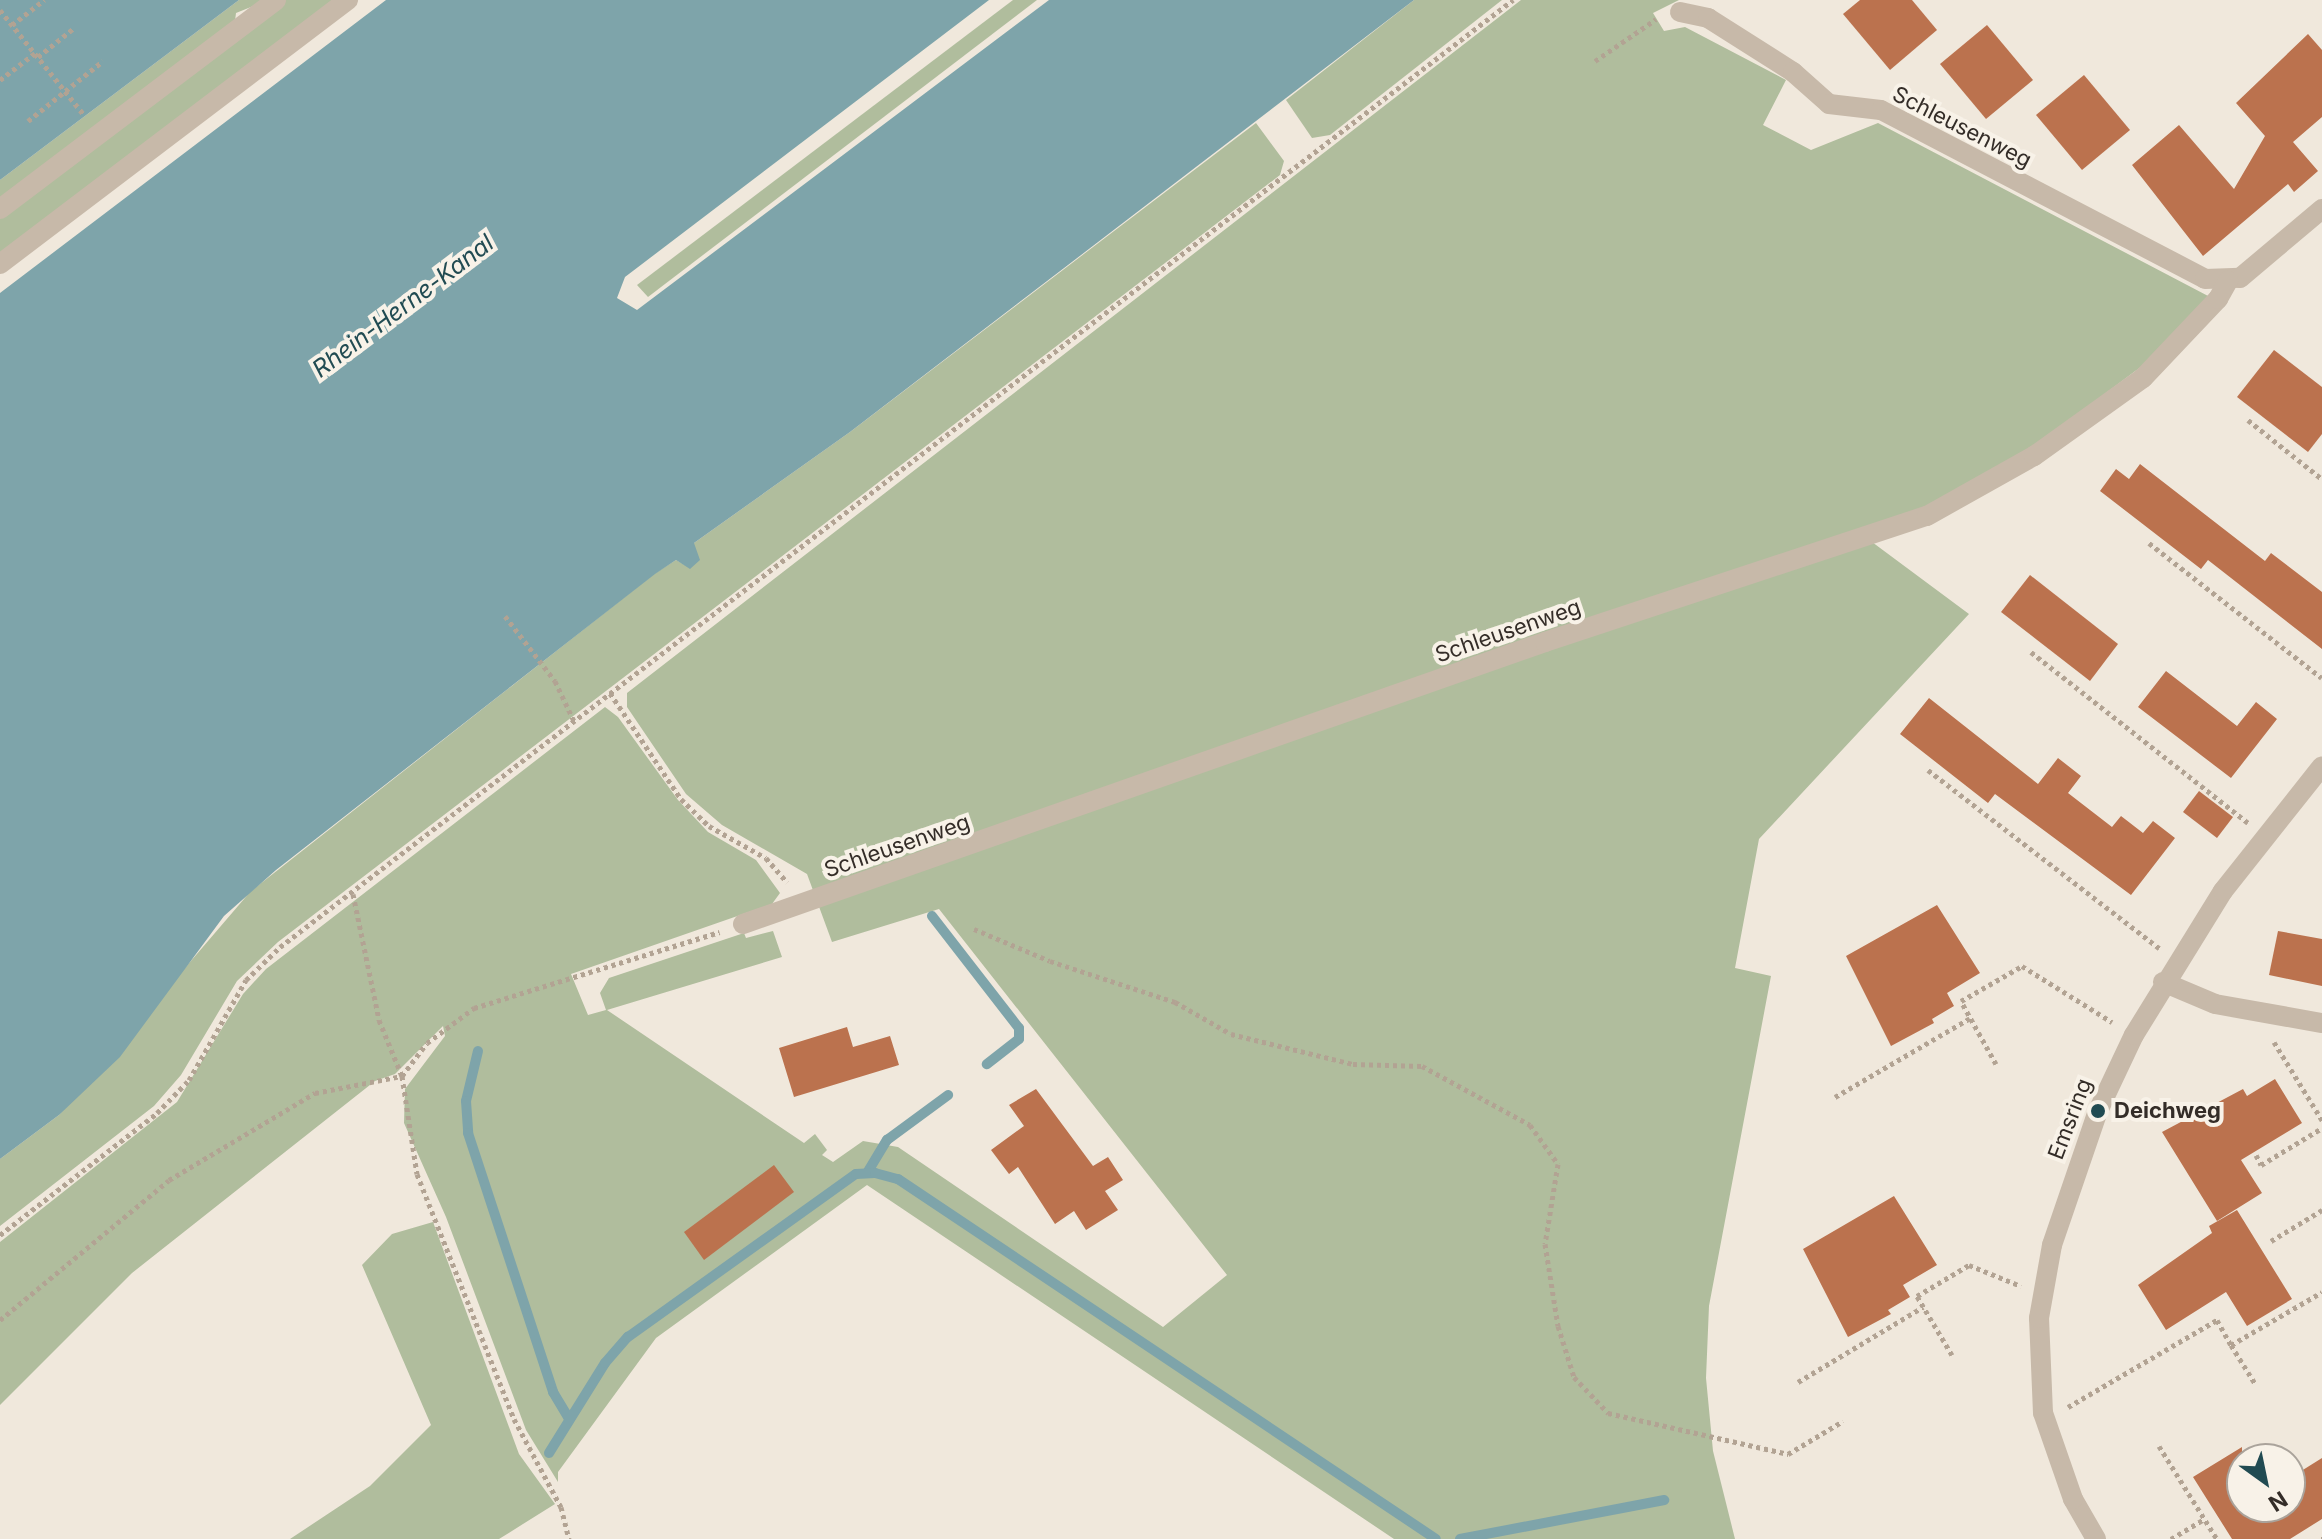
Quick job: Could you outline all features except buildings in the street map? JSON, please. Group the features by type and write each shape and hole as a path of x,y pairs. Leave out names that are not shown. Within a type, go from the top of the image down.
{"street":[{"path":"0,209 276,0"},
{"path":"0,264 348,0"},
{"name":"Schleusenweg","path":"1680,12 1708,18 1793,72 1829,104 1881,110 2205,279 2228,281 2251,271 2322,209"},
{"name":"Schleusenweg","path":"743,924 1545,642 1927,516 2034,456 2143,378 2218,299 2228,281"},
{"name":"Emsring","path":"2096,1539 2073,1499 2043,1413 2038,1345 2042,1292 2072,1180 2134,1035 2163,982 2265,836 2322,766"},
{"path":"2163,982 2215,1004 2322,1023"}],"path":[{"path":"12,25 44,0"},
{"path":"0,1235 157,1113 189,1080 246,980 280,947 353,894 1513,0"},
{"path":"1595,61 1651,21 1680,12"},
{"path":"1,13 94,129"},
{"path":"0,80 74,28"},
{"path":"28,121 103,61"},
{"path":"2248,420 2322,479"},
{"path":"2149,543 2322,678"},
{"path":"505,616 555,681 574,721"},
{"path":"2031,652 2265,836"},
{"path":"610,693 681,799 709,826 766,858 783,875 799,904"},
{"path":"1928,770 2176,961"},
{"path":"353,894 379,1020 402,1076 417,1174 514,1419 561,1507 569,1539"},
{"path":"0,1320 169,1180 315,1093 402,1076 427,1043 474,1008 743,924"},
{"path":"974,929 1175,1002 1231,1034 1353,1064 1422,1066 1530,1125 1558,1164 1545,1244 1558,1326 1574,1377 1608,1413 1788,1454 1843,1421"},
{"path":"1996,1064 1961,1001 2022,966 2134,1035"},
{"path":"2271,1014 2269,1033 2322,1120"},
{"path":"1835,1097 1970,1018"},
{"path":"2256,1155 2261,1165 2322,1128"},
{"path":"2271,1241 2322,1210"},
{"path":"1952,1355 1917,1296 1969,1265 2042,1292"},
{"path":"2231,1345 2322,1292"},
{"path":"1798,1382 1923,1307"},
{"path":"2043,1413 2081,1404 2217,1320 2256,1385"},
{"path":"2159,1446 2217,1539"},
{"path":"2171,1539 2204,1519"}],"green space":[{"path":"239,0 269,0 236,13 235,21 0,199 0,180"},
{"path":"285,0 337,0 0,256 0,216"},
{"path":"1013,0 1037,0 648,297 637,285"},
{"path":"1414,0 1502,0 1330,135 1312,138 1286,100"},
{"path":"1521,0 1679,0 1653,13 1664,31 1685,27 1786,80 1763,125 1811,150 1878,123 2210,297 2142,366 2042,441 1872,542 1969,614 1759,839 1735,968 1771,976 1709,1306 1706,1378 1713,1451 1735,1539 1394,1539 867,1185 656,1338 558,1472 558,1482 526,1430 446,1217 404,1123 405,1089 445,1036 443,1026 395,1074 375,1081 132,1273 0,1405 0,1242 177,1102 243,994 266,969 605,707 618,717 678,800 708,832 756,860 780,893 772,904 571,974 588,1015 606,1010 600,993 609,978 744,933 746,938 773,931 782,957 607,1010 804,1143 815,1134 827,1150 822,1155 833,1162 863,1141 898,1147 1163,1327 1227,1275 939,909 832,942 807,874 722,825 686,794 627,707 627,693"},
{"path":"1256,123 1284,161 1280,175 278,942 237,981 181,1075 154,1106 0,1226 0,1159 59,1115 250,892 654,574 676,560 690,568 694,543 850,432"},
{"path":"433,1222 519,1454 555,1504 499,1539 290,1539 370,1486 431,1425 362,1265 392,1234"}],"water":[{"path":"0,0 239,0 0,180"},
{"name":"Rhein-Herne-Kanal","path":"386,0 989,0 625,277 617,298 637,310 1049,0 1414,0 850,432 694,543 700,560 690,569 676,560 655,574 276,870 224,916 120,1057 59,1115 0,1159 0,293"}],"waterway":[{"path":"932,916 1019,1028 1019,1039 987,1064"},
{"path":"478,1051 466,1101 468,1133 553,1392 569,1419"},
{"path":"867,1173 887,1140 948,1095"},
{"path":"549,1453 605,1363 628,1337 856,1174 875,1173 898,1179 1436,1539"},
{"path":"1460,1539 1664,1500"}],"place":[{"name":"Deichweg","path":"2098,1111"}]}
